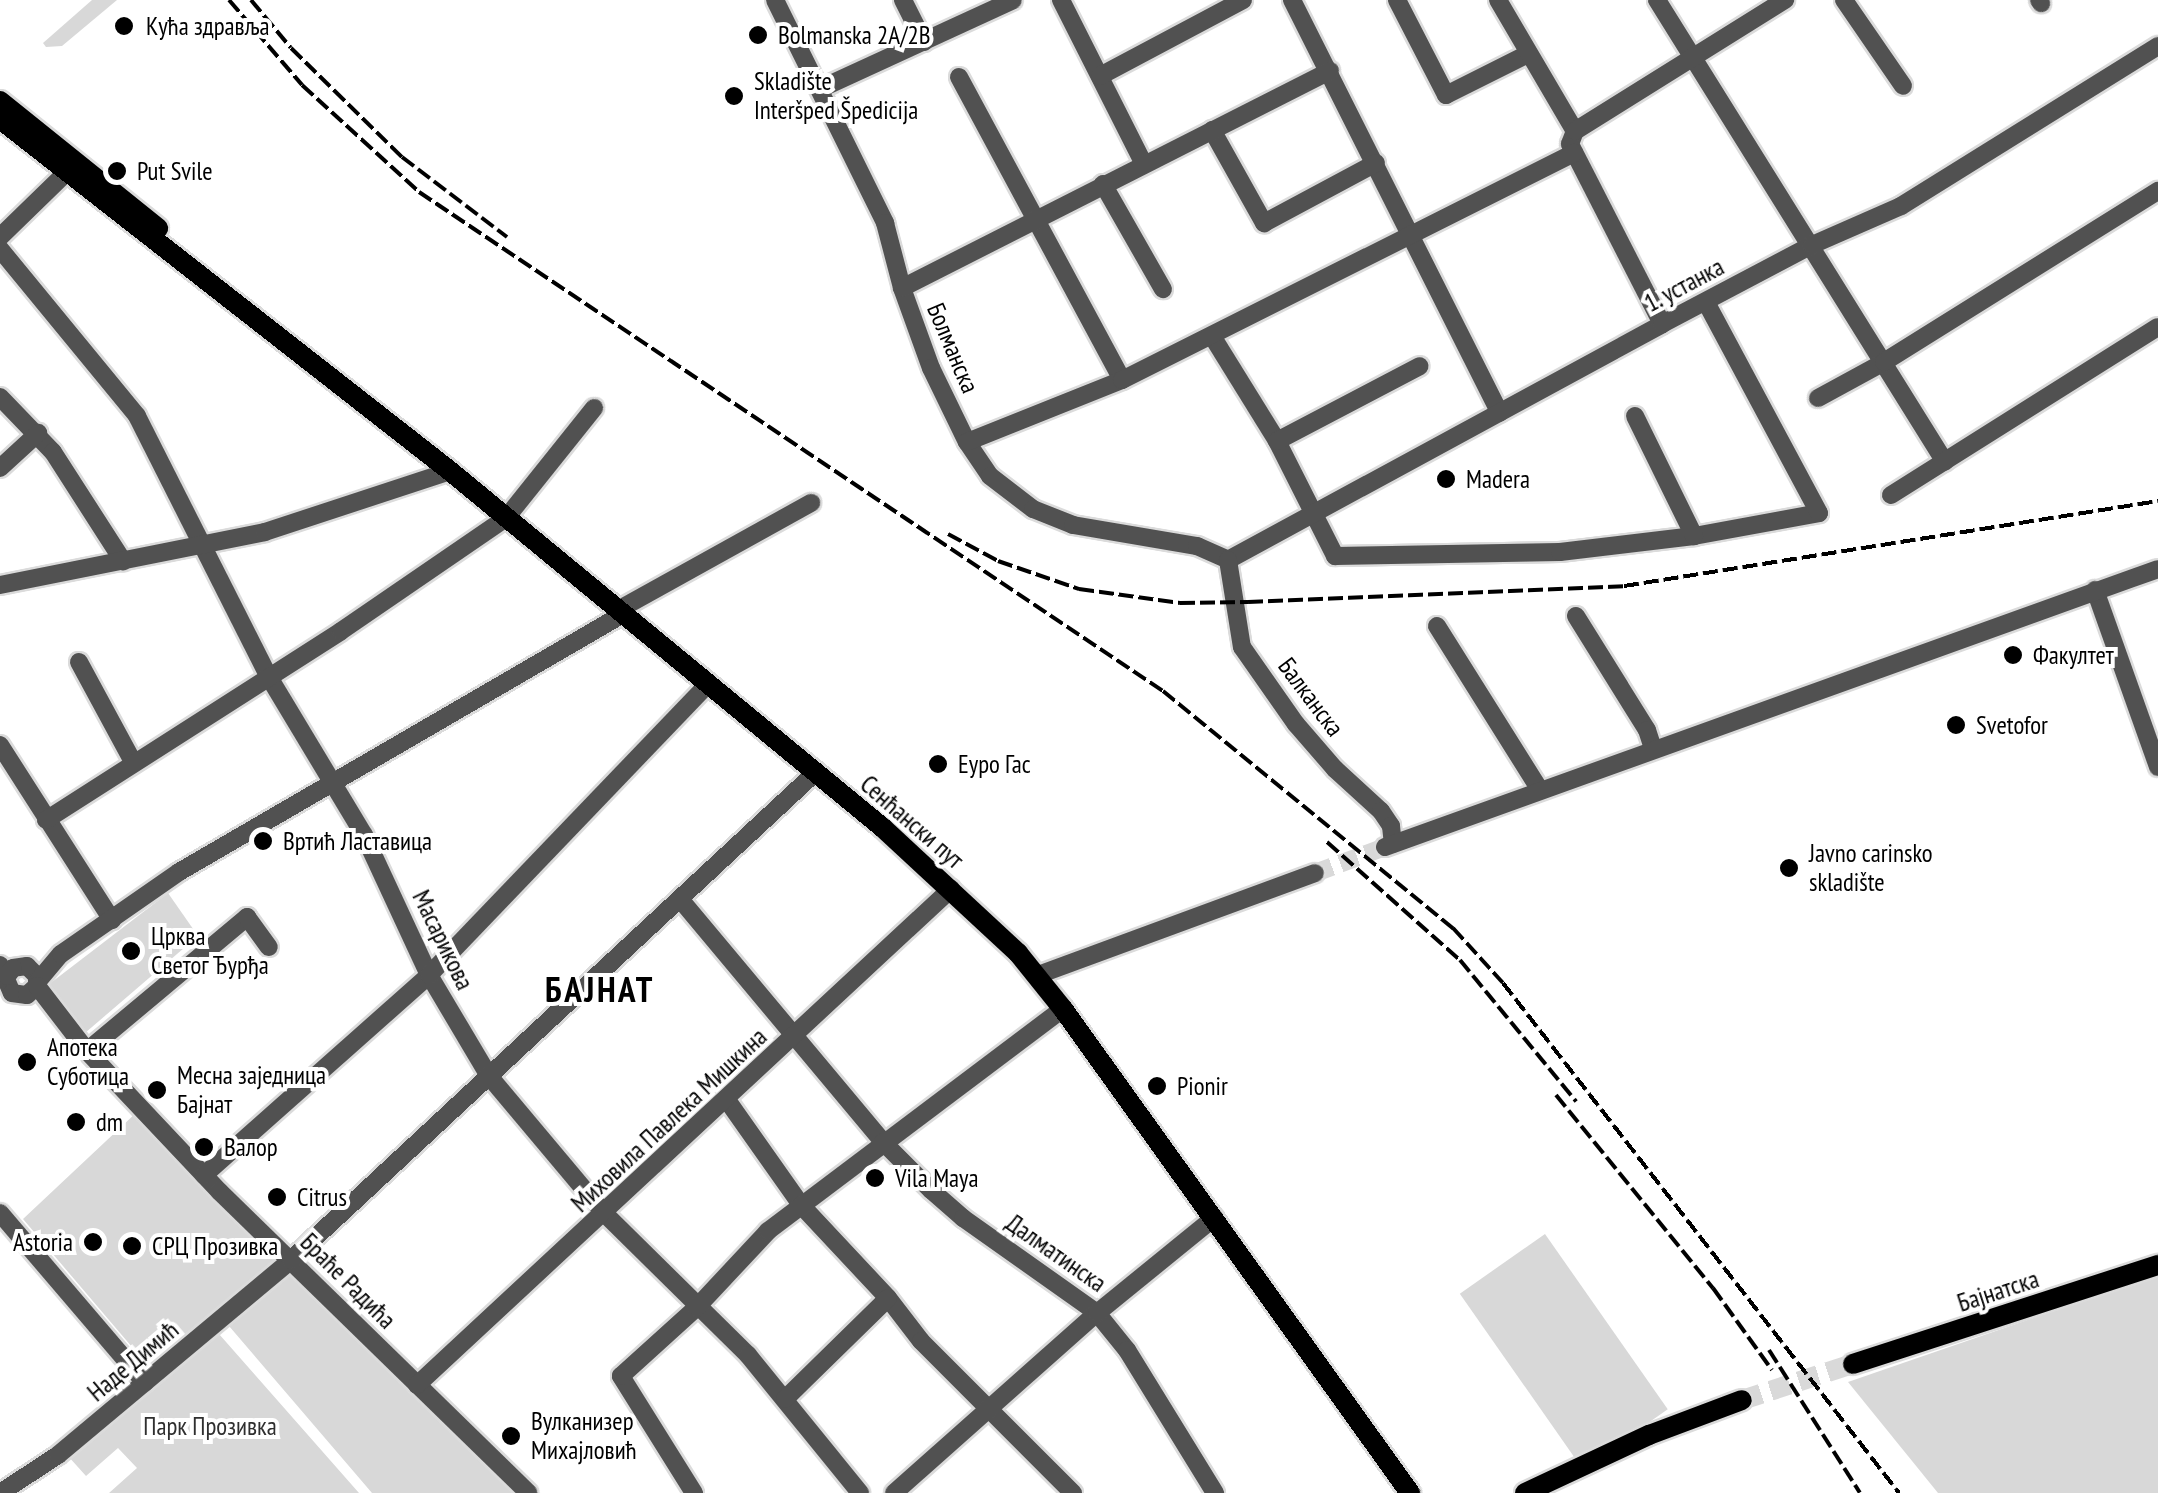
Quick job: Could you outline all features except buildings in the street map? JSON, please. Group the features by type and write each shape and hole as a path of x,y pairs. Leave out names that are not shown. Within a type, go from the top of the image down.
{"main road":[{"name":"Сенћански пут","path":"0,101 72,167 450,471 952,888 1038,975 1064,1009 1410,1493"},
{"name":"Сенћански пут","path":"0,118 72,167"},
{"name":"Бајнатска","path":"1854,1364 2158,1264"},
{"path":"1525,1493 1648,1435 1742,1400"}],"street":[{"name":"Болманска","path":"775,0 822,88 885,223 902,288 931,368 966,442 990,476 1033,509 1074,525 1212,550 1228,560"},
{"path":"903,0 924,42"},
{"path":"822,88 1013,0"},
{"path":"1061,0 1144,164"},
{"path":"1100,76 1243,0"},
{"path":"1292,0 1500,413"},
{"path":"1396,0 1446,94 1526,55"},
{"path":"1498,0 1526,55 1575,131"},
{"path":"1657,0 1945,462"},
{"path":"1662,324 1569,138 1785,0"},
{"path":"1844,0 1904,86"},
{"name":"1. устанка","path":"1228,560 1662,324 1812,246 1901,206 2158,46"},
{"path":"902,288 1330,71"},
{"path":"960,77 1033,221 1122,380"},
{"path":"1212,130 1264,223 1376,163"},
{"path":"966,442 1122,380 1410,232 1574,154"},
{"path":"0,237 72,167"},
{"path":"1102,184 1163,288"},
{"path":"1818,398 1884,362 2158,192"},
{"name":"Масарикова","path":"0,249 125,397 206,547 269,677 364,835 429,976 489,1076 604,1214 785,1400 860,1493"},
{"path":"1212,336 1277,441 1312,517 1336,556 1560,552 1694,536 1819,513 1706,302"},
{"path":"1892,495 2158,327"},
{"path":"1277,441 1420,366"},
{"path":"0,397 38,433 124,561"},
{"path":"46,820 506,518 594,408"},
{"path":"1635,416 1694,536"},
{"path":"0,468 38,433"},
{"path":"0,585 206,547 343,509 450,471"},
{"path":"0,1006 17,981 179,872 811,503"},
{"name":"Балканска","path":"1228,560 1242,646 1296,724 1335,769 1381,810 1391,826 1389,846 1540,790"},
{"path":"1437,626 1540,790 2158,568"},
{"path":"2095,590 2158,766"},
{"path":"1576,616 1647,730 1654,750"},
{"path":"78,662 134,762"},
{"path":"204,1176 429,976 708,684"},
{"path":"0,745 112,920"},
{"name":"Наде Димић","path":"0,1492 58,1455 291,1260 816,772"},
{"path":"1038,975 1315,873"},
{"name":"Миховила Павлека Мишкина","path":"418,1386 952,888"},
{"name":"Далматинска","path":"680,898 883,1142 963,1218 1098,1313 1127,1350 1215,1493"},
{"path":"86,1051 247,917 269,947"},
{"name":"Браће Радића","path":"0,954 17,981 54,1014 204,1176 528,1493"},
{"path":"694,1493 621,1376 697,1306 768,1231 1064,1009"},
{"path":"728,1100 801,1205 888,1298 921,1342 994,1409 1073,1493"},
{"path":"0,1213 145,1383"},
{"path":"894,1493 994,1409 1098,1313 1214,1218"},
{"path":"785,1400 888,1298"}],"green space":[{"path":"92,0 117,0 62,46 46,47 43,43"},
{"path":"168,893 198,936 85,1033 48,985"},
{"path":"138,1111 274,1257 514,1493 372,1493 217,1312 149,1367 23,1219"},
{"path":"1545,1234 1668,1409 1583,1469 1460,1294"},
{"path":"2158,1275 2158,1493 1938,1493 1848,1382"},
{"name":"Парк Прозивка","path":"219,1334 359,1493 109,1493 137,1468 118,1448 86,1476 68,1456"}],"tunnel":[{"path":"1315,873 1385,847"},
{"path":"1742,1400 1853,1364"}],"railway":[{"path":"229,0 302,85 419,192 1163,691 1453,928 1503,983 1899,1493"},
{"path":"251,0 291,48 402,157 507,237"},
{"path":"948,534 998,561 1079,589 1180,603 1248,602 1624,586 2158,501"},
{"path":"1327,842 1460,960 1576,1101"},
{"path":"1556,1095 1713,1288 1772,1370"},
{"path":"1769,1350 1860,1493"}],"place":[{"name":"Кућа здравља","path":"124,26"},
{"name":"Bolmanska 2A/2B","path":"758,35"},
{"name":"Skladište Interšped Špedicija","path":"734,96"},
{"name":"Put Svile","path":"117,171"},
{"name":"Madera","path":"1446,479"},
{"name":"Факултет","path":"2013,655"},
{"name":"Svetofor","path":"1956,725"},
{"name":"Еуро Гас","path":"938,764"},
{"name":"Вртић Ластавица","path":"263,841"},
{"name":"Javno carinsko skladište","path":"1789,868"},
{"name":"Црква Светог Ђурђа","path":"131,951"},
{"name":"Апотека Суботица","path":"27,1062"},
{"name":"Pionir","path":"1157,1086"},
{"name":"Месна заједница Бајнат","path":"157,1090"},
{"name":"dm","path":"76,1122"},
{"name":"Валор","path":"204,1147"},
{"name":"Vila Maya","path":"875,1178"},
{"name":"Citrus","path":"277,1197"},
{"name":"Astoria","path":"93,1242"},
{"name":"СРЦ Прозивка","path":"132,1246"},
{"name":"Вулканизер Михајловић","path":"511,1436"}],"district":[{"name":"БАЈНАТ","path":"600,989"}]}
